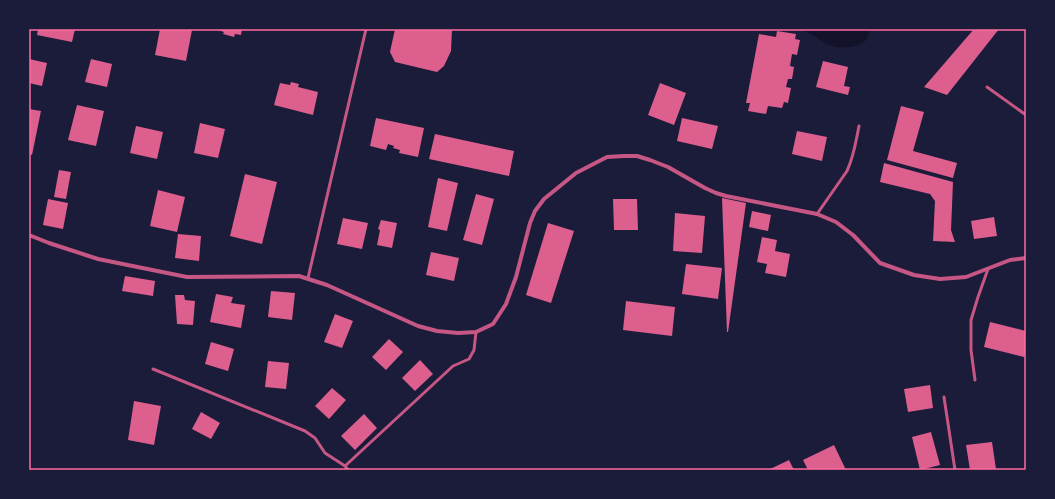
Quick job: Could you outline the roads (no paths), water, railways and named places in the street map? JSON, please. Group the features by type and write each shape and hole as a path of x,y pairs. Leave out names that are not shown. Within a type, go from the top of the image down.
{"street":[{"path":"29,235 98,259 187,277 299,276 327,285 418,326 437,331 458,333 476,332 493,324 506,304 516,277 530,223 535,211 544,199 576,173 607,158 637,156 668,167 716,193 817,214 836,222 853,235 880,263 914,275 940,279 966,277 1010,260 1026,258"}],"lane":[{"path":"308,278 366,29"},
{"path":"987,87 1026,115"},
{"path":"817,214 847,171 854,153 859,126"},
{"path":"975,380 971,350 971,320 988,269"},
{"path":"345,466 453,366 469,359 474,350 476,332"},
{"path":"153,369 305,431 315,438 325,453 345,466 348,470"},
{"path":"944,397 955,470"}]}
